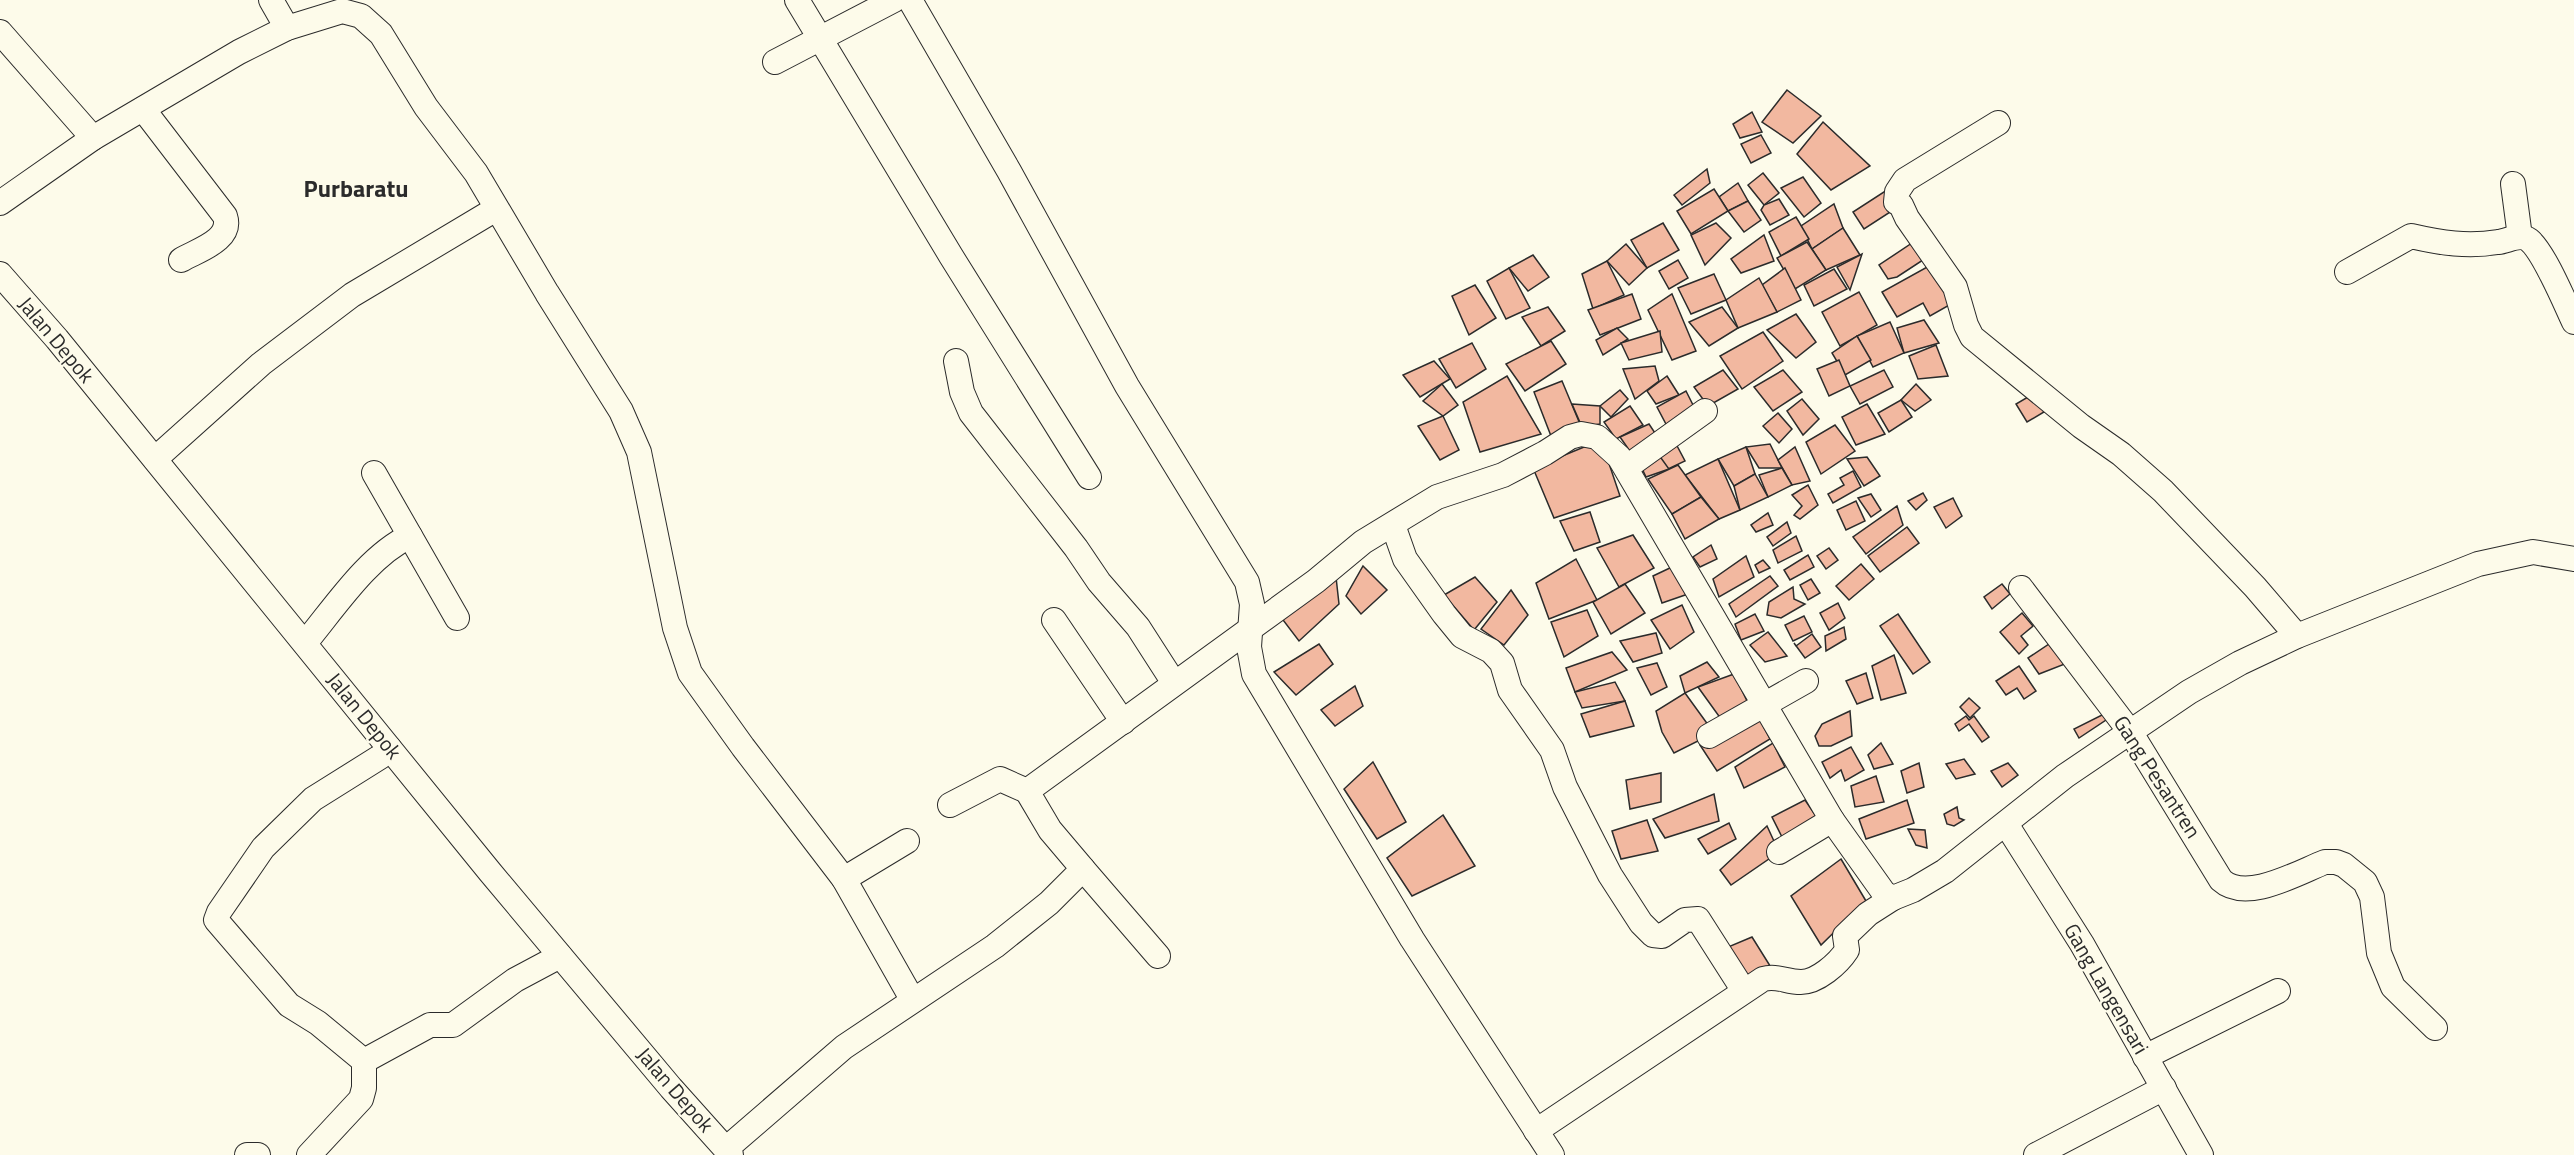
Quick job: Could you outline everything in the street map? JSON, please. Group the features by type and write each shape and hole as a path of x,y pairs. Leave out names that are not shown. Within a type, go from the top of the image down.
{"street":[{"path":"271,0 287,28"},
{"path":"797,0 814,42 1089,477"},
{"path":"775,62 894,0"},
{"path":"910,0 1009,171 1127,386 1247,582 1252,626 1249,647 1254,674 1412,939 1552,1155"},
{"path":"0,203 93,138 239,52 287,28 342,11 361,16 381,34 426,107 476,173 631,431 650,499 675,628 690,672 743,747 844,879 912,999"},
{"path":"0,32 93,138"},
{"path":"143,109 225,216 228,224 225,233 218,239 181,260"},
{"path":"1998,123 1905,180 1896,197 1907,218 1955,287 1966,325 1972,337 2027,379 2081,426 2121,454 2163,491 2255,587 2297,636"},
{"path":"2513,184 2520,237"},
{"path":"155,459 261,364 352,296 496,209"},
{"path":"2347,272 2411,236 2451,245 2499,242 2520,237 2529,240 2539,253 2574,322"},
{"name":"Jalan Depok","path":"0,274 155,459 560,956 671,1088 729,1152"},
{"path":"956,361 962,392 970,413 1076,548 1099,582 1138,627 1174,683"},
{"path":"1626,467 1705,411"},
{"path":"1027,791 1316,581 1363,542 1437,497 1503,475 1545,453 1570,436 1581,434 1597,437 1611,448 1626,467 1832,820 1884,893 1893,898"},
{"path":"374,473 457,618"},
{"path":"1393,525 1405,559 1444,614 1462,636 1491,651 1502,663 1510,690 1552,750 1565,788 1599,856 1641,923 1653,935 1662,936 1684,920 1698,919 1744,991"},
{"path":"305,643 374,561 396,543 410,536"},
{"path":"1536,1131 1744,991 1771,977 1802,982 1821,974 1844,955 1847,950 1845,936 1868,914 1945,871 2065,776 2189,693 2297,636 2478,564 2533,552 2574,558"},
{"name":"Gang Pesantren","path":"2021,588 2131,733 2217,873 2227,885 2240,890 2253,889 2325,862 2344,865 2365,882 2372,897 2379,953 2393,987 2435,1028"},
{"path":"1054,620 1123,722"},
{"path":"1709,736 1806,681"},
{"path":"364,1061 318,1023 289,1005 216,920 219,912 263,848 313,799 362,770 389,748"},
{"path":"950,805 1000,779 1027,791 1050,830 1158,956"},
{"path":"1779,852 1832,820"},
{"name":"Gang Langensari","path":"2006,825 2082,944 2164,1088 2189,1138 2201,1155"},
{"path":"844,879 907,841"},
{"path":"729,1152 844,1047 912,999 1005,939 1048,903 1083,869"},
{"path":"364,1061 430,1025 453,1025 515,980 560,956"},
{"path":"2145,1057 2278,991"},
{"path":"309,1155 361,1099 364,1088 364,1061"},
{"path":"2036,1155 2164,1088"},
{"path":"247,1155 258,1155"}],"building":[{"path":"1787,90 1821,116 1793,143 1762,122"},
{"path":"1752,112 1762,132 1740,138 1733,124"},
{"path":"1823,122 1870,166 1831,190 1797,154"},
{"path":"1761,135 1771,153 1751,163 1741,144"},
{"path":"1707,169 1710,183 1682,205 1674,195"},
{"path":"1763,173 1779,193 1764,205 1748,185"},
{"path":"1803,177 1821,203 1804,217 1781,188"},
{"path":"1738,183 1748,201 1728,211 1719,197"},
{"path":"1890,188 1901,205 1864,229 1853,212"},
{"path":"1714,189 1728,211 1691,234 1677,211"},
{"path":"1779,199 1789,215 1770,225 1761,210 1764,205"},
{"path":"1748,201 1761,220 1744,232 1728,211"},
{"path":"1834,204 1843,228 1812,249 1801,226"},
{"path":"1796,217 1809,239 1781,256 1769,232"},
{"path":"1663,223 1679,250 1647,268 1631,240"},
{"path":"1716,223 1731,238 1705,265 1691,235"},
{"path":"1843,228 1860,255 1826,270 1812,249"},
{"path":"1764,235 1774,261 1741,273 1731,259"},
{"path":"1807,242 1826,270 1795,289 1777,258"},
{"path":"1912,243 1923,260 1897,277 1888,279 1879,265"},
{"path":"1626,244 1647,268 1629,285 1607,261"},
{"path":"1862,254 1850,290 1837,267"},
{"path":"1533,255 1549,277 1528,291 1509,268"},
{"path":"1678,260 1688,278 1669,289 1659,271"},
{"path":"1607,261 1624,295 1593,309 1582,274"},
{"path":"1938,261 1960,299 1930,316 1923,303 1897,317 1882,292"},
{"path":"1509,268 1530,308 1506,319 1487,281"},
{"path":"1785,268 1801,300 1777,312 1762,285"},
{"path":"1834,269 1847,289 1814,306 1804,285"},
{"path":"1714,274 1726,300 1691,314 1678,288"},
{"path":"1759,278 1777,312 1738,328 1726,300"},
{"path":"1475,285 1496,318 1469,335 1452,296"},
{"path":"1859,292 1877,325 1840,346 1822,312"},
{"path":"1632,294 1641,319 1600,335 1588,310"},
{"path":"1672,294 1696,351 1672,360 1648,310"},
{"path":"1548,307 1565,331 1541,346 1522,317"},
{"path":"1722,307 1738,328 1709,346 1689,322"},
{"path":"1796,314 1816,342 1796,358 1767,330"},
{"path":"1924,320 1939,343 1904,353 1897,328"},
{"path":"1890,322 1904,353 1873,367 1857,336"},
{"path":"1617,328 1628,339 1603,355 1596,340"},
{"path":"1660,331 1662,352 1629,360 1621,343"},
{"path":"1763,332 1783,361 1742,389 1720,356"},
{"path":"1857,336 1871,360 1845,375 1832,353"},
{"path":"1551,341 1566,364 1525,391 1506,364"},
{"path":"1472,343 1486,369 1456,388 1439,359"},
{"path":"1936,345 1948,376 1918,379 1909,356"},
{"path":"1839,360 1850,386 1829,396 1817,369"},
{"path":"1434,361 1450,379 1420,397 1403,375"},
{"path":"1655,366 1659,381 1635,399 1623,369"},
{"path":"1723,370 1738,389 1708,406 1694,387"},
{"path":"1783,370 1802,392 1773,411 1754,387"},
{"path":"1884,370 1893,387 1860,404 1850,386"},
{"path":"1507,376 1541,434 1480,452 1463,402"},
{"path":"1667,376 1679,395 1656,404 1647,391"},
{"path":"1562,381 1580,424 1551,436 1534,392"},
{"path":"1442,384 1458,405 1443,416 1423,401"},
{"path":"1916,384 1931,400 1915,411 1901,400"},
{"path":"1620,390 1628,399 1611,417 1600,406"},
{"path":"1686,391 1696,411 1667,426 1657,407"},
{"path":"2033,394 2044,412 2027,422 2016,404"},
{"path":"1802,399 1819,419 1803,435 1787,411"},
{"path":"1901,400 1912,417 1889,432 1878,413"},
{"path":"1572,404 1600,406 1600,424 1582,427"},
{"path":"1867,404 1885,434 1856,445 1842,417"},
{"path":"1630,406 1643,425 1616,439 1604,422"},
{"path":"1778,413 1792,429 1779,443 1763,426"},
{"path":"1443,416 1459,450 1440,460 1418,426"},
{"path":"1649,424 1659,439 1634,457 1620,437"},
{"path":"1835,425 1855,451 1821,474 1806,442"},
{"path":"1601,440 1620,496 1554,518 1533,468"},
{"path":"1675,442 1685,461 1666,470 1656,451"},
{"path":"1770,444 1782,468 1759,468 1746,447"},
{"path":"1746,447 1755,474 1734,486 1718,459"},
{"path":"1795,447 1810,481 1792,485 1778,460"},
{"path":"1656,451 1669,469 1646,477 1638,460"},
{"path":"1867,457 1880,476 1864,486 1847,459"},
{"path":"1718,459 1740,510 1719,519 1685,475"},
{"path":"1678,465 1701,497 1672,514 1648,479"},
{"path":"1782,468 1792,485 1768,497 1759,475"},
{"path":"1853,471 1861,487 1833,503 1828,494 1844,485 1840,478"},
{"path":"1755,474 1768,497 1740,510 1734,486"},
{"path":"1808,485 1818,505 1800,519 1794,515 1802,506 1792,495"},
{"path":"1923,493 1927,500 1916,510 1908,501"},
{"path":"1871,494 1881,510 1871,517 1858,498"},
{"path":"1701,497 1719,519 1685,539 1672,514"},
{"path":"1953,498 1962,516 1946,528 1934,507"},
{"path":"1856,501 1865,521 1846,530 1837,510"},
{"path":"1897,506 1903,525 1866,554 1853,537"},
{"path":"1590,512 1600,542 1574,551 1560,521"},
{"path":"1768,513 1773,525 1756,532 1751,525"},
{"path":"1787,522 1791,533 1773,546 1767,537"},
{"path":"1907,527 1919,543 1880,572 1868,556"},
{"path":"1633,535 1654,568 1619,587 1597,548"},
{"path":"1796,536 1802,551 1778,563 1773,550"},
{"path":"1711,545 1717,559 1700,567 1693,557"},
{"path":"1829,548 1838,560 1826,569 1817,556"},
{"path":"1808,555 1814,567 1790,580 1784,570"},
{"path":"1746,556 1754,577 1719,597 1713,579"},
{"path":"1576,559 1597,600 1549,619 1536,583"},
{"path":"1763,560 1770,568 1759,573 1755,565"},
{"path":"1861,564 1874,579 1849,600 1836,586"},
{"path":"1363,566 1387,590 1361,614 1346,596"},
{"path":"1674,566 1688,594 1662,603 1653,576"},
{"path":"1770,576 1778,586 1736,617 1729,604"},
{"path":"1336,577 1339,604 1299,641 1280,616"},
{"path":"1475,577 1497,602 1474,630 1444,595"},
{"path":"1811,579 1820,593 1808,600 1800,585"},
{"path":"1625,584 1645,613 1611,634 1593,602"},
{"path":"2002,584 2010,594 1992,609 1984,597"},
{"path":"1793,587 1794,599 1805,604 1781,618 1767,615 1769,602"},
{"path":"1511,590 1528,615 1504,645 1481,629"},
{"path":"1838,603 1845,618 1829,630 1820,613"},
{"path":"1682,605 1694,632 1670,649 1651,620"},
{"path":"1587,610 1598,636 1564,657 1551,622"},
{"path":"2022,613 2033,626 2021,636 2028,645 2019,654 2000,632"},
{"path":"1755,614 1764,631 1741,640 1735,624"},
{"path":"1898,614 1930,662 1913,674 1880,626"},
{"path":"1804,616 1812,632 1793,641 1785,625"},
{"path":"1844,627 1846,639 1826,651 1825,636"},
{"path":"1768,632 1787,656 1765,662 1750,645"},
{"path":"1656,633 1662,653 1633,662 1620,641"},
{"path":"1812,634 1821,647 1805,658 1796,646"},
{"path":"2055,640 2070,662 2039,674 2028,658"},
{"path":"1319,644 1333,664 1296,695 1274,672"},
{"path":"1612,652 1627,670 1575,692 1566,668"},
{"path":"1894,655 1906,693 1881,700 1872,666"},
{"path":"1707,662 1719,677 1685,693 1680,676"},
{"path":"1657,663 1667,687 1651,695 1637,668"},
{"path":"2019,666 2036,691 2024,699 2017,688 2006,695 1996,681"},
{"path":"1866,673 1873,698 1857,704 1846,681"},
{"path":"1734,674 1747,701 1721,719 1698,687"},
{"path":"1615,682 1625,701 1582,708 1575,692"},
{"path":"1355,686 1363,706 1335,726 1321,710"},
{"path":"1685,693 1714,733 1674,753 1662,732 1656,711"},
{"path":"1969,698 1980,708 1970,718 1960,707"},
{"path":"1625,701 1634,726 1590,737 1581,714"},
{"path":"1850,711 1852,736 1831,746 1819,746 1815,736 1822,724"},
{"path":"2106,713 2109,718 2079,738 2074,729"},
{"path":"1758,716 1770,739 1717,771 1700,745"},
{"path":"1966,716 1969,720 1974,716 1989,737 1982,742 1969,724 1959,731 1955,724"},
{"path":"1773,743 1785,767 1744,788 1735,767"},
{"path":"1881,743 1893,764 1874,769 1868,755"},
{"path":"1851,747 1864,770 1845,781 1841,770 1830,778 1822,762"},
{"path":"1964,759 1975,774 1956,779 1946,764"},
{"path":"1373,762 1406,822 1377,839 1344,789"},
{"path":"1919,763 1924,787 1907,793 1901,771"},
{"path":"2008,763 2018,775 2002,787 1991,771"},
{"path":"1661,773 1661,802 1630,809 1626,780"},
{"path":"1876,776 1884,802 1855,807 1851,786"},
{"path":"1714,794 1719,821 1665,838 1653,819"},
{"path":"1805,800 1820,822 1783,839 1772,817"},
{"path":"1907,800 1914,823 1866,839 1859,819"},
{"path":"1957,807 1959,818 1964,820 1954,826 1947,824 1944,814"},
{"path":"1443,815 1475,866 1412,896 1387,858"},
{"path":"1647,820 1658,851 1621,859 1612,831"},
{"path":"1729,823 1736,839 1708,854 1698,839"},
{"path":"1767,826 1779,852 1731,885 1720,870"},
{"path":"1908,829 1925,830 1927,848 1916,845"},
{"path":"1841,859 1866,901 1821,945 1791,896"},
{"path":"1752,937 1772,969 1747,982 1728,947"}],"district":[{"name":"Purbaratu","path":"356,189"}]}
